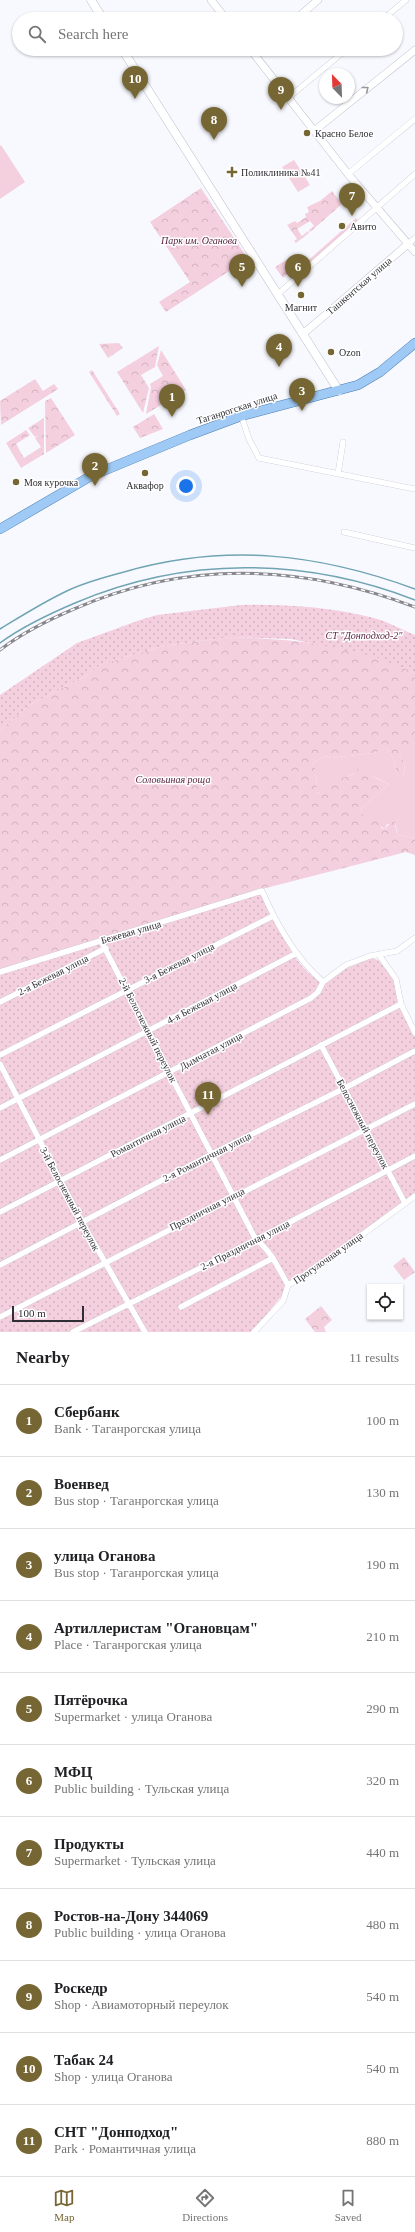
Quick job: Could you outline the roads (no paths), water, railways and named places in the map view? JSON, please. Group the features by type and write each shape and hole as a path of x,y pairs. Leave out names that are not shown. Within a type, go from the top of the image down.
{"main road":[{"path":"91,0 99,12"},
{"path":"126,56 340,393"},
{"name":"Таганрогская улица","path":"340,393 369,379 415,343"},
{"name":"Таганрогская улица","path":"0,529 94,481 242,418 371,384 415,350"},
{"name":"Таганрогская улица","path":"0,535 26,516"}],"street":[{"path":"211,0 220,12"},
{"path":"304,12 318,0"},
{"path":"391,12 406,0"},
{"path":"314,131 415,50"},
{"path":"255,56 348,174 415,252"},
{"path":"288,98 339,56"},
{"path":"348,174 415,119"},
{"path":"278,294 415,174"},
{"name":"Ташкентская улица","path":"303,334 415,238"},
{"path":"242,418 249,439 259,458 415,489"},
{"path":"338,474 343,442"},
{"path":"344,532 415,548"},
{"name":"Бежевая улица","path":"0,972 262,891 273,916"},
{"path":"273,916 279,928 297,953 323,982"},
{"name":"3-я Бежевая улица","path":"0,1055 273,916"},
{"name":"Дымчатая улица","path":"0,1160 170,1073 311,998 318,992 323,982 346,965 370,956 396,951 415,938"},
{"name":"2-й Белоснежный переулок","path":"101,941 106,948 256,1240 263,1244 288,1285"},
{"name":"2-я Бежевая улица","path":"0,1002 106,948"},
{"name":"4-я Бежевая улица","path":"0,1108 297,953"},
{"path":"379,955 396,979 401,1004 415,1032"},
{"name":"Романтичная улица","path":"0,1212 192,1114 401,1004"},
{"name":"Белоснежный переулок","path":"321,1045 343,1089 405,1203"},
{"name":"2-я Романтичная улица","path":"0,1264 415,1051"},
{"name":"3-й Белоснежный переулок","path":"0,1064 82,1222 145,1332"},
{"name":"Праздничная улица","path":"0,1317 104,1262 415,1104"},
{"name":"2-я Праздничная улица","path":"73,1332 256,1240 415,1156"},
{"name":"Прогулочная улица","path":"254,1332 283,1301 288,1285 310,1273 415,1196"},
{"path":"181,1307 272,1258"}],"waterway":[{"path":"0,629 34,608 82,585 161,563 198,557 235,555 271,556 306,560 342,567 415,589"},
{"path":"0,643 27,626 75,603 117,588 159,577 202,570 245,568 288,570 331,576 373,586 415,600"}],"railway":[{"path":"0,650 26,632 45,622 116,593 159,582 201,575 244,574 287,576 330,582 372,593 415,607"}],"place":[{"name":"Табак 24","path":"135,99"},
{"name":"Роскедр","path":"281,110"},
{"name":"Красно Белое","path":"307,133"},
{"name":"Ростов-на-Дону 344069","path":"214,140"},
{"name":"Поликлиника №41","path":"232,172"},
{"name":"Продукты","path":"352,216"},
{"name":"Авито","path":"342,226"},
{"name":"Пятёрочка","path":"242,287"},
{"name":"МФЦ","path":"298,287"},
{"name":"Магнит","path":"301,295"},
{"name":"Ozon","path":"331,352"},
{"name":"Артиллеристам \"Огановцам\"","path":"279,367"},
{"name":"улица Оганова","path":"302,411"},
{"name":"Сбербанк","path":"172,417"},
{"name":"Аквафор","path":"145,473"},
{"name":"Моя курочка","path":"16,482"},
{"name":"Военвед","path":"95,486"},
{"name":"СНТ \"Донподход\"","path":"208,1115"}],"park label":[{"name":"Парк им. Оганова","path":"199,240"},
{"name":"СТ \"Донподход-2\"","path":"364,635"},
{"name":"Соловьиная роща","path":"173,779"}]}
